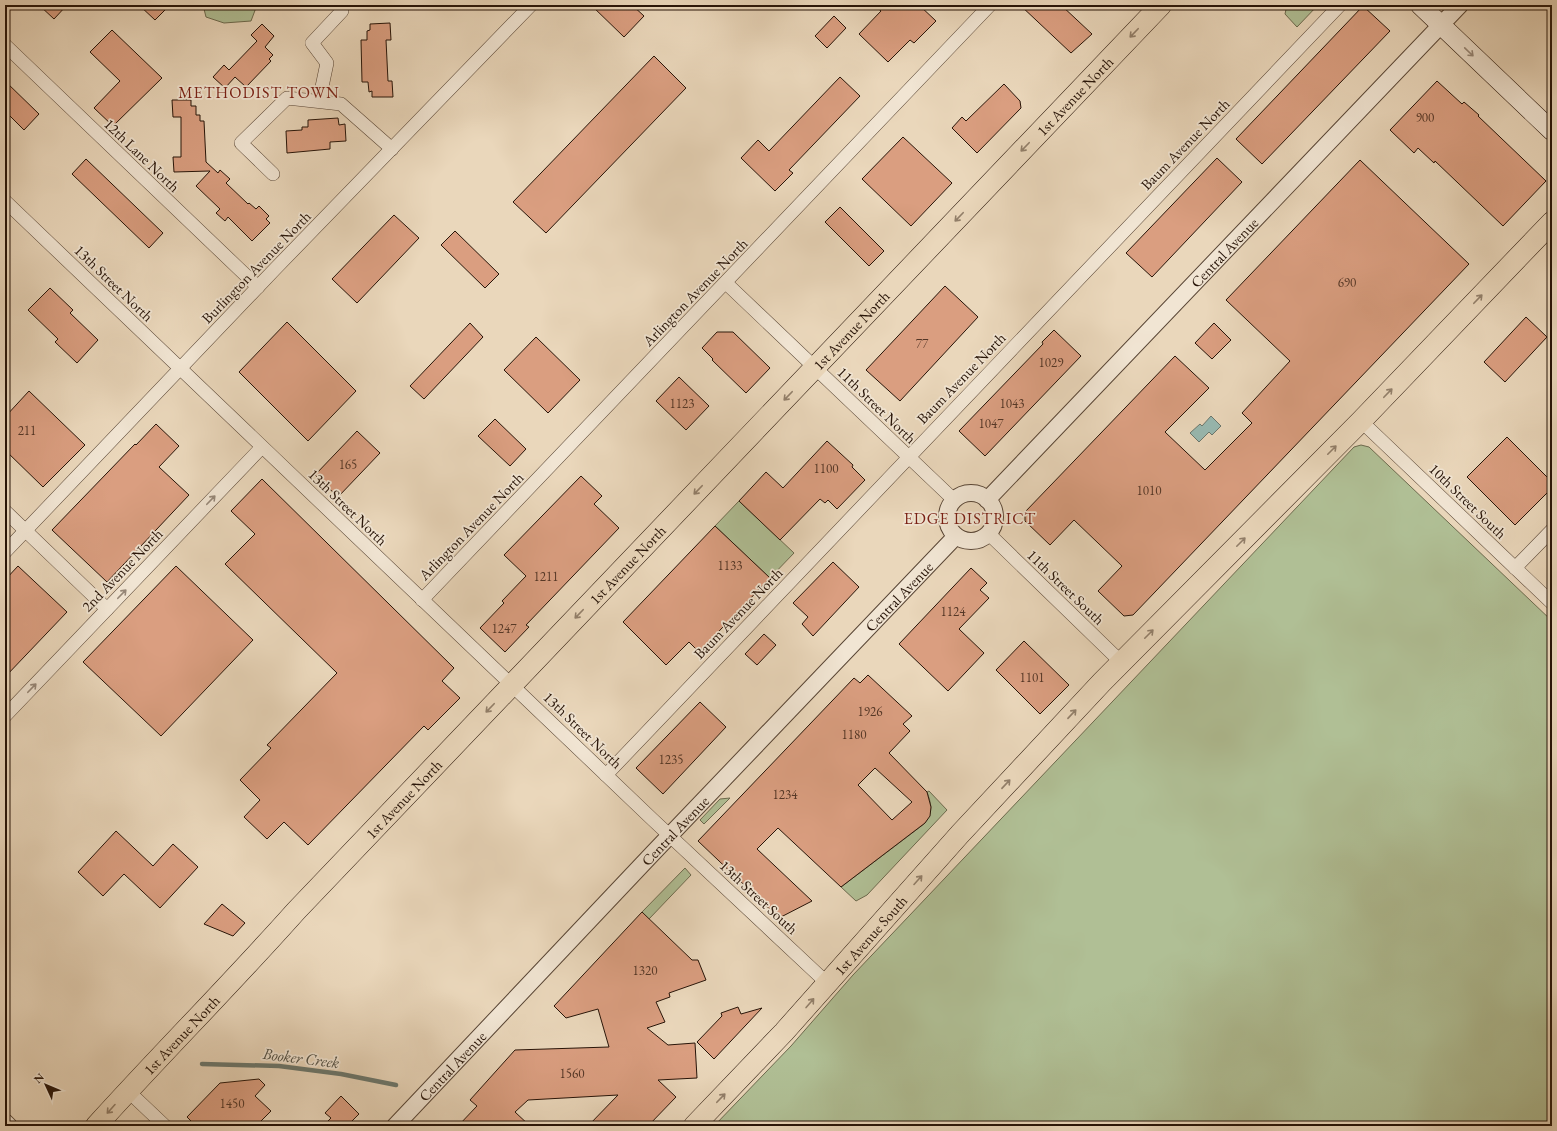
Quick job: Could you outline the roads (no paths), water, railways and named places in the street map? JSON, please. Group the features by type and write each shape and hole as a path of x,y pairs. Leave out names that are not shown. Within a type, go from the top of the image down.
{"main road":[{"name":"1st Avenue North","path":"96,1126 243,971 296,911 1161,5"},
{"path":"1420,5 1552,131"},
{"name":"1st Avenue South","path":"694,1126 784,1032 954,840 1121,662 1361,421 1552,222"}],"street":[{"name":"Burlington Avenue North","path":"5,552 180,368 531,5"},
{"name":"Arlington Avenue North","path":"422,600 990,5"},
{"name":"Baum Avenue North","path":"606,775 1340,5"},
{"name":"Central Avenue","path":"987,500 1460,5"},
{"path":"319,101 326,63 312,43 342,11"},
{"name":"12th Lane North","path":"5,46 258,287"},
{"path":"273,174 242,143 287,98 341,104 392,148"},
{"name":"13th Street North","path":"5,201 670,836"},
{"name":"11th Street North","path":"726,283 954,500"},
{"name":"10th Street South","path":"1361,421 1552,603"},
{"name":"2nd Avenue North","path":"5,716 262,447"},
{"path":"974,493 987,500 992,504 995,512 995,520 989,534 983,539 969,542 956,536 950,530 947,523 947,514 954,500 960,496 974,493"},
{"path":"5,512 107,609"},
{"path":"1515,568 1552,530"},
{"name":"11th Street South","path":"989,534 1121,662"},
{"name":"Central Avenue","path":"395,1126 956,536"},
{"name":"13th Street South","path":"670,836 827,983"},
{"path":"128,1091 165,1126"},
{"path":"5,1122 9,1126"}],"water":[{"path":"1211,416 1221,426 1212,435 1209,432 1199,442 1190,433 1200,424 1202,426"}],"waterway":[{"name":"Booker Creek","path":"202,1064 279,1066 341,1074 396,1085"}],"district":[{"name":"METHODIST TOWN","path":"259,92"},
{"name":"EDGE DISTRICT","path":"970,518"}]}
